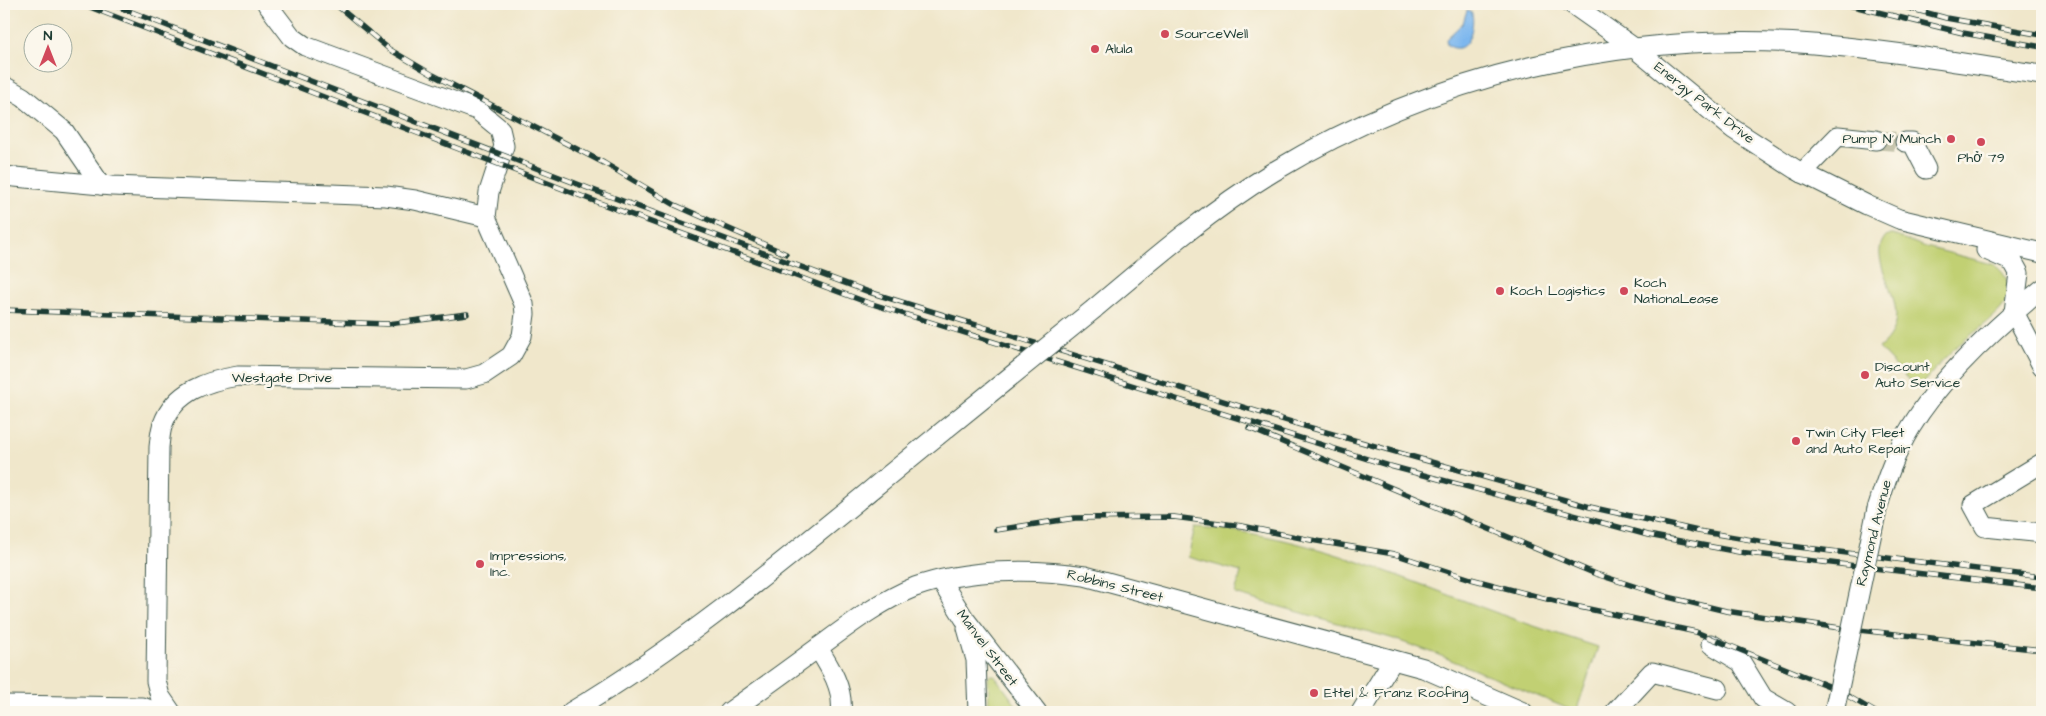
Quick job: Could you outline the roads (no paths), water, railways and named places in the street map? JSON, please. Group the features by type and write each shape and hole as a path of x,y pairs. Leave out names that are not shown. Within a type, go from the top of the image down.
{"street":[{"path":"4,176 101,185 386,196 415,200 486,217 489,192 504,146 500,129 477,110 304,46 292,37 268,4"},
{"name":"Energy Park Drive","path":"1572,4 1634,47 1733,129 1802,173 1900,219 2042,254"},
{"path":"571,712 671,647 716,615 1203,219 1272,173 1343,133 1420,100 1496,75 1571,57 1634,47 1701,42 1814,44 2042,75"},
{"path":"4,86 23,97 64,131 101,185"},
{"path":"1802,173 1838,136 1876,140"},
{"path":"1905,142 1912,142 1926,169"},
{"name":"Westgate Drive","path":"171,712 160,696 156,681 159,447 163,424 174,406 190,390 212,380 238,376 466,379 484,374 511,356 522,336 525,314 524,304 486,217"},
{"path":"1981,240 1986,250 2001,255 2013,262 2019,273 2014,312 2042,366"},
{"name":"Raymond Avenue","path":"1834,712 1877,509 1896,456 1929,399 2014,312 2042,289"},
{"path":"2042,463 1973,505 1985,527 2042,533"},
{"name":"Robbins Street","path":"729,712 890,599 916,587 941,581 987,573 1021,571 1053,571 1085,576 1422,668 1523,712"},
{"name":"Manvel Street","path":"941,581 964,618 1037,712"},
{"path":"964,618 976,660 978,712"},
{"path":"1711,644 1741,662 1763,698 1786,712"},
{"path":"818,648 835,678 842,705 841,712"},
{"path":"1361,712 1393,660"},
{"path":"1615,712 1652,672 1718,689"},
{"path":"4,705 142,707 157,712"}],"water":[{"path":"1467,10 1471,11 1473,21 1468,40 1460,48 1447,45 1446,39 1463,23"}],"tunnel":[{"path":"1876,140 1905,142"}],"railway":[{"path":"82,4 589,199 866,302 1390,466 1648,535 1739,552 2042,588"},
{"path":"111,4 593,190 869,292 1301,425 1590,507 1698,531 1782,545 2042,577"},
{"path":"335,4 389,49 433,75 604,163 675,205 786,254"},
{"path":"1845,4 1963,33 2042,47"},
{"path":"1894,4 1946,18 2042,35"},
{"path":"4,310 388,324 467,314"},
{"path":"1249,428 1596,574 1668,597 1726,611 1840,628 2042,650"},
{"path":"996,530 1075,518 1174,517 1242,526 1394,554 1471,579 1570,605 1696,632 1836,689 1875,712"}],"place":[{"name":"SourceWell","path":"1165,34"},
{"name":"Alula","path":"1095,49"},
{"name":"Pump N' Munch","path":"1951,139"},
{"name":"Phở 79","path":"1981,142"},
{"name":"Koch Logistics","path":"1500,291"},
{"name":"Koch NationaLease","path":"1624,291"},
{"name":"Discount Auto Service","path":"1865,375"},
{"name":"Twin City Fleet and Auto Repair","path":"1796,441"},
{"name":"Impressions, Inc.","path":"480,564"},
{"name":"Ettel & Franz Roofing","path":"1314,693"}]}
